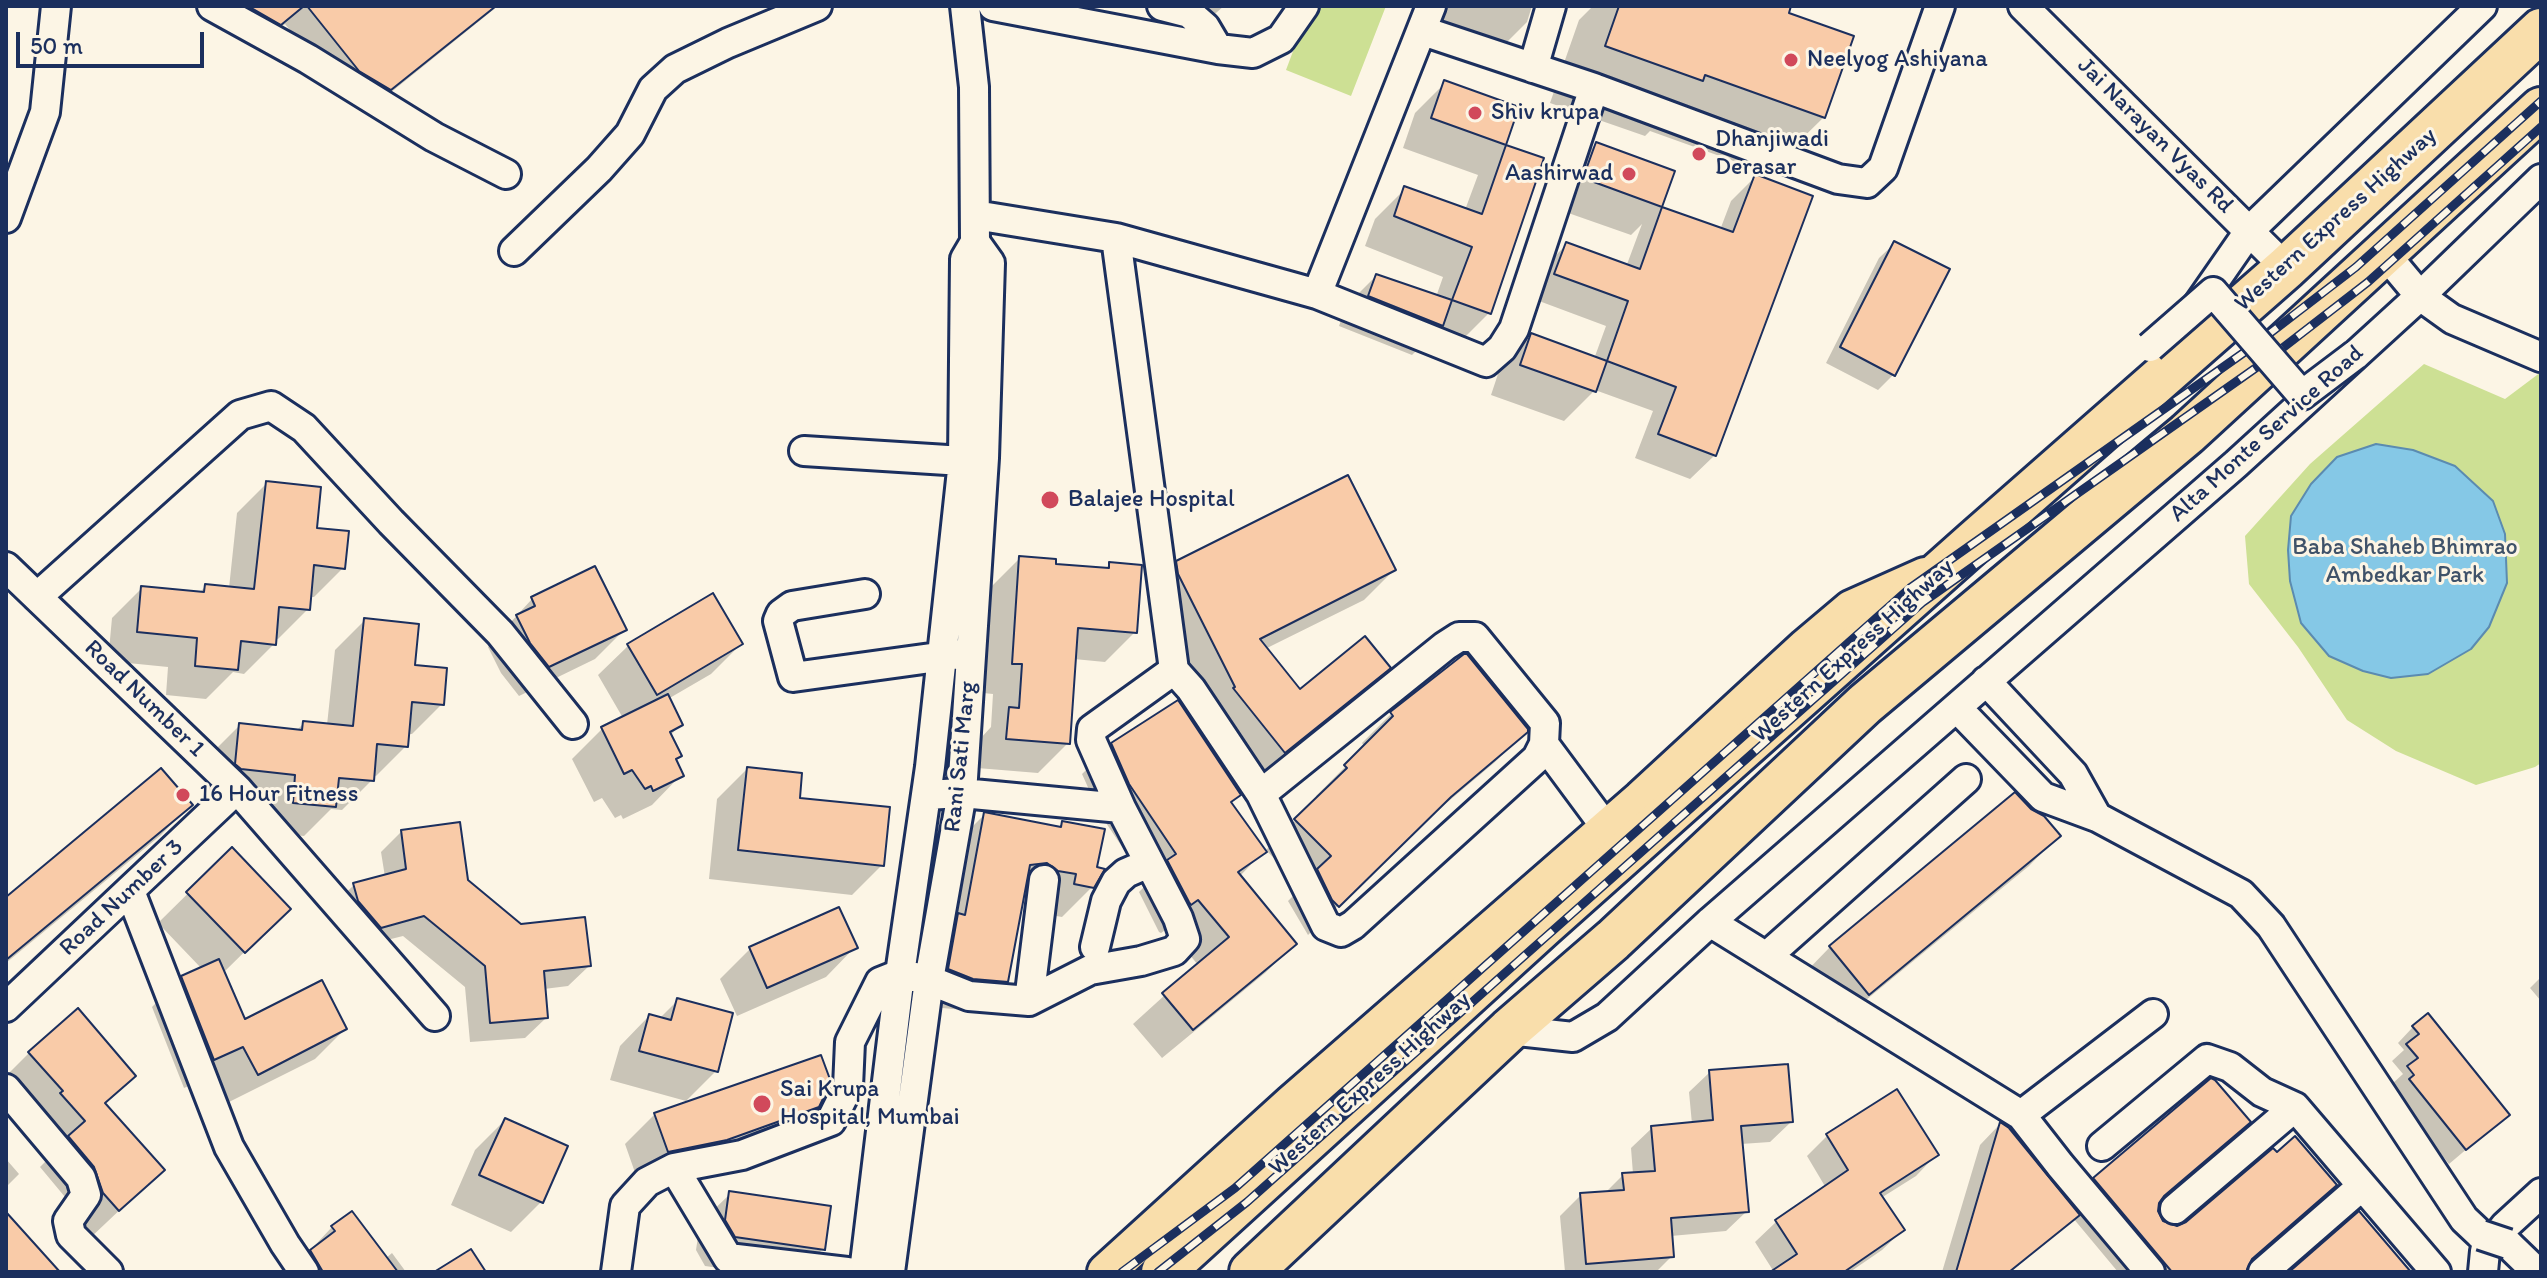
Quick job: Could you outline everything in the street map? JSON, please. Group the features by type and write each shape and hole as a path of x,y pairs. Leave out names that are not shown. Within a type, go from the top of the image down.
{"highway":[{"name":"Western Express Highway","path":"1163,1272 1543,926 1686,779 1870,636 2286,268 2541,30"},
{"name":"Western Express Highway","path":"1251,1272 1509,1030 1613,940 1865,704 2187,434 2541,109"},
{"path":"1870,636 1903,672"}],"main road":[{"path":"1106,1272 1292,1103 1607,829 1686,779 1806,647 1851,609 1948,565"}],"street":[{"path":"6,218 45,112 56,6"},
{"path":"212,6 308,59 434,137 506,174"},
{"path":"514,251 599,169 630,134 653,89 675,69 817,6"},
{"name":"Rani Sati Marg","path":"890,1272 900,1096 900,974 942,656 973,460 990,263 975,228 974,87 965,6"},
{"path":"993,6 1253,53 1281,39 1304,6"},
{"path":"1162,6 1189,13 1205,27 1218,49"},
{"path":"1533,68 1551,6"},
{"path":"1317,294 1427,18 1533,68 1838,179 1867,183 1883,168 1940,6"},
{"name":"Jai Narayan Vyas Rd","path":"2023,6 2286,268"},
{"path":"2198,305 2250,230 2482,6"},
{"path":"975,228 1116,238 1317,294 1486,362 1502,348 1514,329 1594,88"},
{"name":"Alta Monte Service Road","path":"1509,1030 1573,1037 1607,1017 1710,922 2236,464 2420,296 2541,179"},
{"path":"1116,238 1174,670 1191,689 1261,794 1326,926 1341,932 1353,925 1537,758 1544,744 1545,723 1475,637 1459,637 1261,794"},
{"path":"2385,254 2420,296 2452,319 2541,357"},
{"path":"2150,347 2213,292 2302,395 2355,355"},
{"path":"37,597 240,415 271,406 304,428 500,633 573,724"},
{"path":"804,451 973,460"},
{"name":"Rani Sati Marg","path":"864,1272 900,1096 929,980 962,793 971,652 973,460"},
{"name":"Road Number 1","path":"6,567 237,789 435,1016"},
{"path":"865,594 792,606 781,614 778,621 793,677 971,652"},
{"path":"616,1272 625,1206 647,1182 674,1168 742,1155 831,1121 848,1087 850,1042 880,982 900,974 929,980 969,996 1029,1001 1090,970 1141,961 1174,951 1185,939 1178,918 1121,808 1091,740 1092,729 1174,670"},
{"path":"1986,681 2073,774 2097,817"},
{"path":"1957,708 2043,797 2097,817 2241,894 2271,926 2464,1219 2481,1235 2508,1244 2537,1272"},
{"path":"1544,744 1607,829"},
{"path":"1766,957 1966,779"},
{"name":"Road Number 3","path":"6,1007 237,789"},
{"path":"926,795 962,793 1121,808"},
{"path":"1095,947 1106,901 1116,882 1126,873 1149,863"},
{"path":"1029,1001 1044,880"},
{"path":"130,891 229,1147 304,1272"},
{"path":"1710,922 2021,1115 2137,1268"},
{"path":"2021,1115 2153,1014"},
{"path":"2102,1146 2207,1059 2230,1067 2262,1092 2295,1107 2428,1269"},
{"path":"6,1089 81,1178 86,1195 68,1221 71,1235 108,1272"},
{"path":"2175,1209 2295,1107"},
{"path":"674,1168 728,1258 847,1272"},
{"path":"2263,1272 2362,1186"},
{"path":"2483,1272 2485,1251 2505,1226 2541,1193"}],"green space":[{"path":"1310,6 1386,6 1351,96 1286,70"},
{"name":"Baba Shaheb Bhimrao Ambedkar Park","path":"2424,364 2505,399 2541,372 2541,763 2476,785 2396,751 2347,720 2298,647 2249,584 2245,536 2310,464"}],"water":[{"path":"2376,444 2413,450 2455,466 2493,501 2505,534 2507,583 2489,627 2471,649 2428,674 2391,678 2363,671 2329,656 2301,623 2290,581 2288,550 2291,516 2311,484 2337,457"}],"building":[{"path":"248,6 304,6 281,25"},
{"path":"307,6 496,6 391,90 359,71"},
{"path":"1619,6 1791,6 1789,13 1854,36 1825,118 1705,75 1703,81 1605,46"},
{"name":"Shiv krupa","path":"1444,80 1519,107 1506,145 1431,118"},
{"name":"Aashirwad","path":"1596,142 1675,171 1662,207 1583,178"},
{"path":"1506,145 1544,158 1491,314 1452,300 1472,247 1394,216 1404,186 1482,214"},
{"path":"1755,174 1813,196 1716,456 1658,434 1676,387 1607,361 1628,301 1554,274 1566,242 1640,269 1662,207 1733,232"},
{"path":"1894,241 1950,269 1895,376 1840,347"},
{"path":"1376,274 1452,300 1443,326 1368,296"},
{"path":"1531,333 1607,361 1596,392 1520,365"},
{"path":"1348,475 1396,570 1260,639 1300,689 1365,636 1391,668 1285,753 1233,688 1178,574 1176,561"},
{"path":"266,481 321,487 317,528 349,531 345,569 314,565 310,610 279,607 276,645 241,641 238,670 195,666 197,638 137,632 141,586 204,592 205,584 254,589"},
{"path":"1019,556 1056,559 1056,564 1109,568 1109,562 1142,565 1137,633 1078,628 1070,744 1006,739 1009,707 1019,708 1022,664 1012,664"},
{"path":"595,566 627,630 549,667 530,643 516,615 535,606 531,597"},
{"path":"713,593 743,644 657,695 627,644"},
{"path":"364,618 419,624 415,665 447,668 444,705 412,702 408,747 377,744 374,781 339,778 336,807 293,803 295,775 241,769 235,764 239,723 302,730 303,721 353,726"},
{"path":"1464,654 1528,732 1451,797 1339,907 1332,900 1317,869 1331,856 1294,819 1347,768 1344,765 1393,716 1390,712"},
{"path":"668,694 683,725 670,732 682,756 676,759 684,776 653,791 651,786 645,789 632,770 624,774 601,727"},
{"path":"1178,700 1241,795 1231,802 1267,852 1238,872 1297,944 1193,1030 1162,993 1229,937 1198,900 1191,905 1189,902 1167,860 1176,854 1129,784 1111,743"},
{"path":"747,767 802,773 800,798 890,807 884,866 738,850"},
{"path":"161,768 193,805 6,960 6,897"},
{"path":"2015,792 2031,809 2044,816 2061,836 1869,995 1829,946"},
{"path":"984,812 1061,827 1062,821 1105,829 1097,867 1105,869 1094,888 1074,884 1076,874 1058,871 1047,863 1030,865 1008,982 973,979 948,969 958,913 965,915"},
{"path":"460,822 468,880 521,924 585,917 591,966 544,971 548,1018 490,1023 485,966 424,916 381,928 358,901 353,883 406,869 401,830"},
{"path":"232,847 291,909 245,953 186,892"},
{"path":"839,907 858,948 767,988 749,947"},
{"path":"219,959 245,1019 322,980 347,1029 258,1075 243,1047 214,1060 181,976"},
{"path":"677,998 733,1013 718,1072 639,1051 649,1014 671,1020"},
{"path":"78,1008 136,1076 105,1103 165,1170 119,1211 103,1193 94,1167 68,1136 85,1121 28,1052"},
{"path":"2428,1013 2510,1115 2466,1150 2409,1079 2414,1075 2407,1066 2418,1058 2406,1044 2419,1034 2412,1026"},
{"path":"821,1055 831,1082 819,1107 727,1140 668,1152 654,1113"},
{"path":"1788,1064 1793,1122 1741,1126 1749,1212 1671,1218 1674,1257 1586,1264 1580,1193 1624,1190 1622,1173 1655,1171 1651,1126 1713,1120 1709,1070"},
{"path":"2211,1078 2251,1122 2164,1196 2158,1211 2163,1221 2177,1226 2186,1222 2273,1148 2277,1152 2295,1136 2337,1185 2252,1259 2246,1272 2172,1272 2093,1178"},
{"path":"1897,1089 1939,1155 1880,1193 1905,1230 1844,1272 1770,1272 1797,1254 1775,1220 1848,1170 1826,1134"},
{"path":"505,1118 568,1146 543,1203 479,1175"},
{"path":"2000,1122 2009,1128 2080,1215 2009,1272 1956,1272"},
{"path":"729,1191 831,1206 825,1250 735,1237 725,1220"},
{"path":"352,1211 398,1272 323,1272 310,1250 335,1231 331,1226"},
{"path":"2359,1211 2411,1272 2289,1272"},
{"path":"6,1212 60,1272 6,1272"},
{"path":"471,1249 486,1272 434,1272"}],"railway":[{"path":"1122,1272 1235,1188 1910,588 2256,344 2356,267 2541,101"},
{"path":"1158,1272 1247,1202 1923,602 2267,360 2368,282 2541,127"}],"place":[{"name":"Neelyog Ashiyana","path":"1791,60"},
{"name":"Shiv krupa","path":"1475,113"},
{"name":"Dhanjiwadi Derasar","path":"1699,154"},
{"name":"Aashirwad","path":"1629,174"},
{"name":"Balajee Hospital","path":"1050,500"},
{"name":"16 Hour Fitness","path":"183,795"},
{"name":"Sai Krupa Hospital, Mumbai","path":"762,1104"}]}
